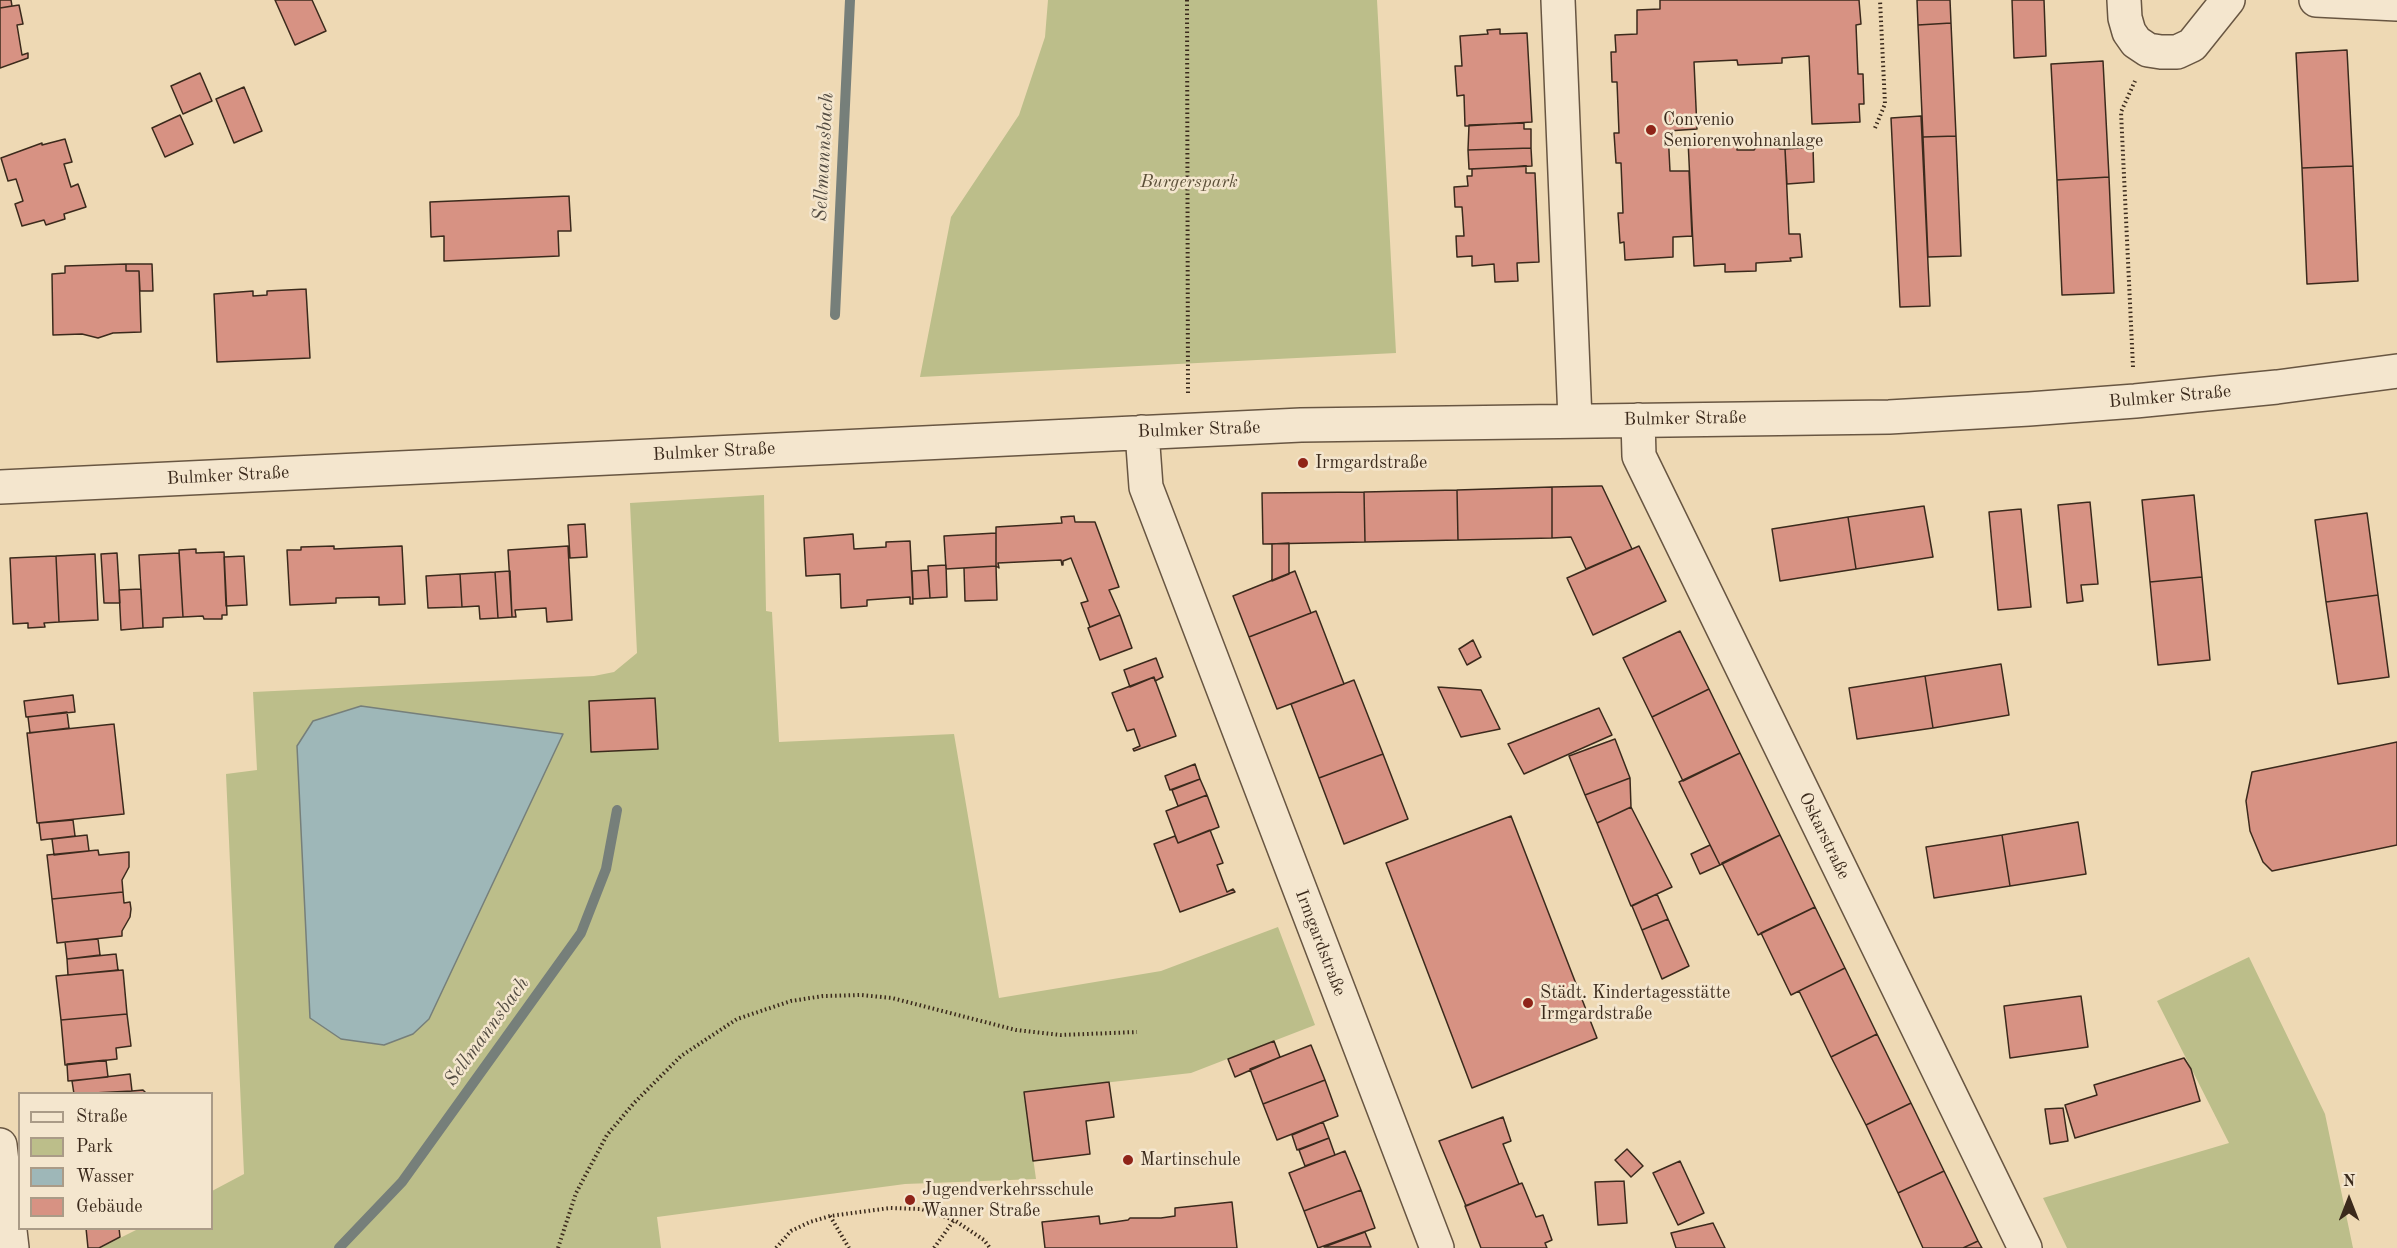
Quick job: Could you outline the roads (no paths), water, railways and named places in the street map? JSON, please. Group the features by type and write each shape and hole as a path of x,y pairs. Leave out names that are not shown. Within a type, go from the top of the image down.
{"street":[{"path":"1558,0 1575,420"},
{"path":"2124,0 2125,18 2129,32 2136,42 2148,50 2177,52 2192,45 2228,0"},
{"path":"2316,0 2397,4"},
{"name":"Bulmker Straße","path":"0,487 1301,425 1889,417 2135,401 2277,387 2397,371"},
{"name":"Oskarstraße","path":"1638,420 1639,456 2025,1248"},
{"name":"Irmgardstraße","path":"1142,432 1146,487 1437,1248"},
{"path":"0,1144 4,1215 12,1248"}],"water":[{"path":"361,706 563,734 429,1019 413,1034 384,1045 341,1039 310,1018 297,746 313,721"}],"waterway":[{"name":"Sellmannsbach","path":"835,315 850,0"},
{"name":"Sellmannsbach","path":"339,1248 402,1182 581,933 606,869 617,810"}],"place":[{"name":"Convenio Seniorenwohnanlage","path":"1651,130"},
{"name":"Irmgardstraße","path":"1303,463"},
{"name":"Städt. Kindertagesstätte Irmgardstraße","path":"1528,1003"},
{"name":"Martinschule","path":"1128,1160"},
{"name":"Jugendverkehrsschule Wanner Straße","path":"910,1200"}],"park label":[{"name":"Burgerspark","path":"1189,182"}]}
